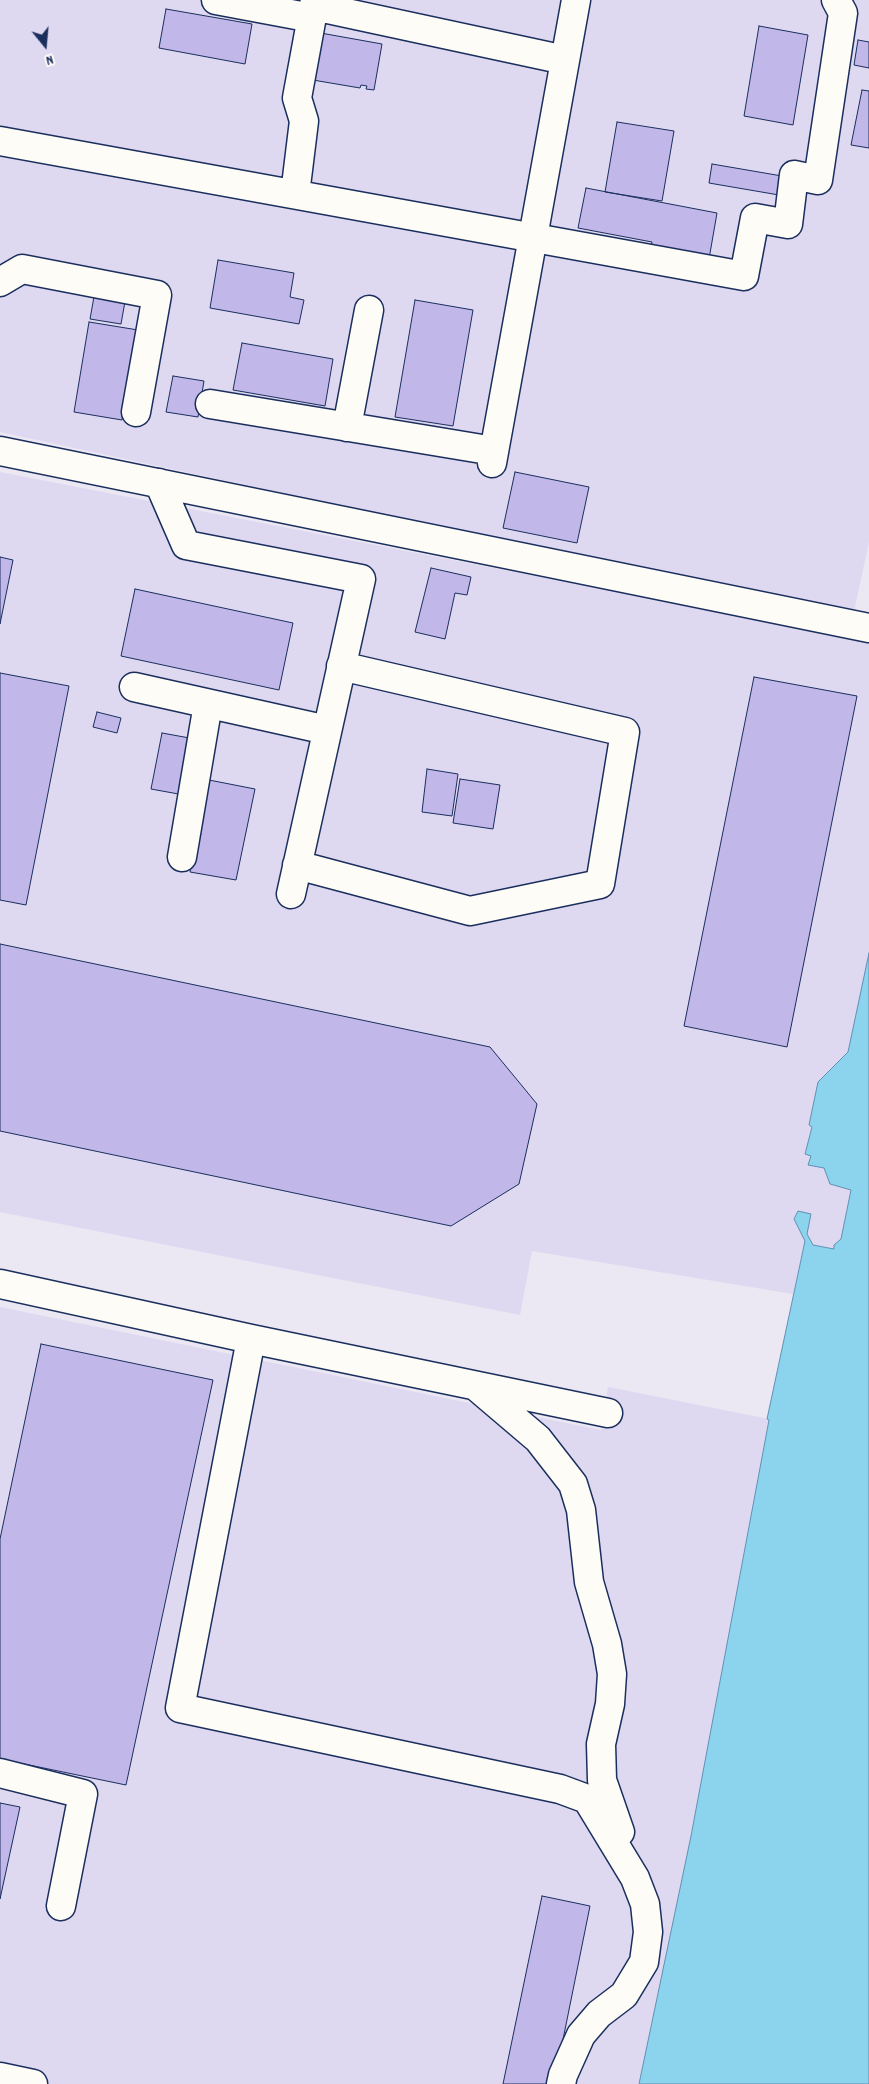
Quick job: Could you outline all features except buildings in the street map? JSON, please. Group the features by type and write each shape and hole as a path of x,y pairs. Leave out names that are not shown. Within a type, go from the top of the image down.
{"lane":[{"path":"216,0 314,8 565,60"},
{"path":"210,404 347,427 493,457 576,0"},
{"path":"0,140 744,276 754,218 788,224 794,175 818,180 843,13 836,0"},
{"path":"295,194 304,120 297,98 314,8"},
{"path":"0,282 22,270 157,295 136,412"},
{"path":"347,427 368,310"},
{"path":"0,451 869,628"},
{"path":"159,483 186,545 361,579 291,894"},
{"path":"297,865 470,911 600,884 625,732 341,666"},
{"path":"134,687 327,730"},
{"path":"182,857 208,704"},
{"path":"0,1284 608,1414"},
{"path":"251,1339 180,1708 560,1789 587,1799 635,1878"},
{"path":"475,1386 538,1439 572,1484 581,1510 589,1582 607,1644 612,1674 610,1704 601,1744 602,1780 645,1904 648,1932 644,1962 624,1995 599,2014 581,2035 563,2075 561,2084"},
{"path":"0,1773 83,1794 61,1906"},
{"path":"0,2077 33,2084"}],"shaded area":[{"path":"0,0 869,0 869,542 853,616 0,432"},
{"path":"0,472 869,641 869,953 848,1052 818,1082 812,1127 805,1154 811,1156 851,1189 841,1239 834,1249 813,1245 798,1211 794,1218 805,1241 793,1294 532,1251 520,1315 0,1212"},
{"path":"0,1307 601,1430 608,1387 769,1419 691,1836 639,2084 0,2084"}],"water":[{"path":"869,953 869,2084 639,2084 691,1836 769,1420 767,1419 805,1241 794,1219 798,1211 811,1214 807,1234 813,1245 834,1249 834,1245 841,1239 851,1190 830,1184 824,1168 808,1165 811,1156 805,1154 812,1127 809,1125 818,1082 848,1052"}]}
